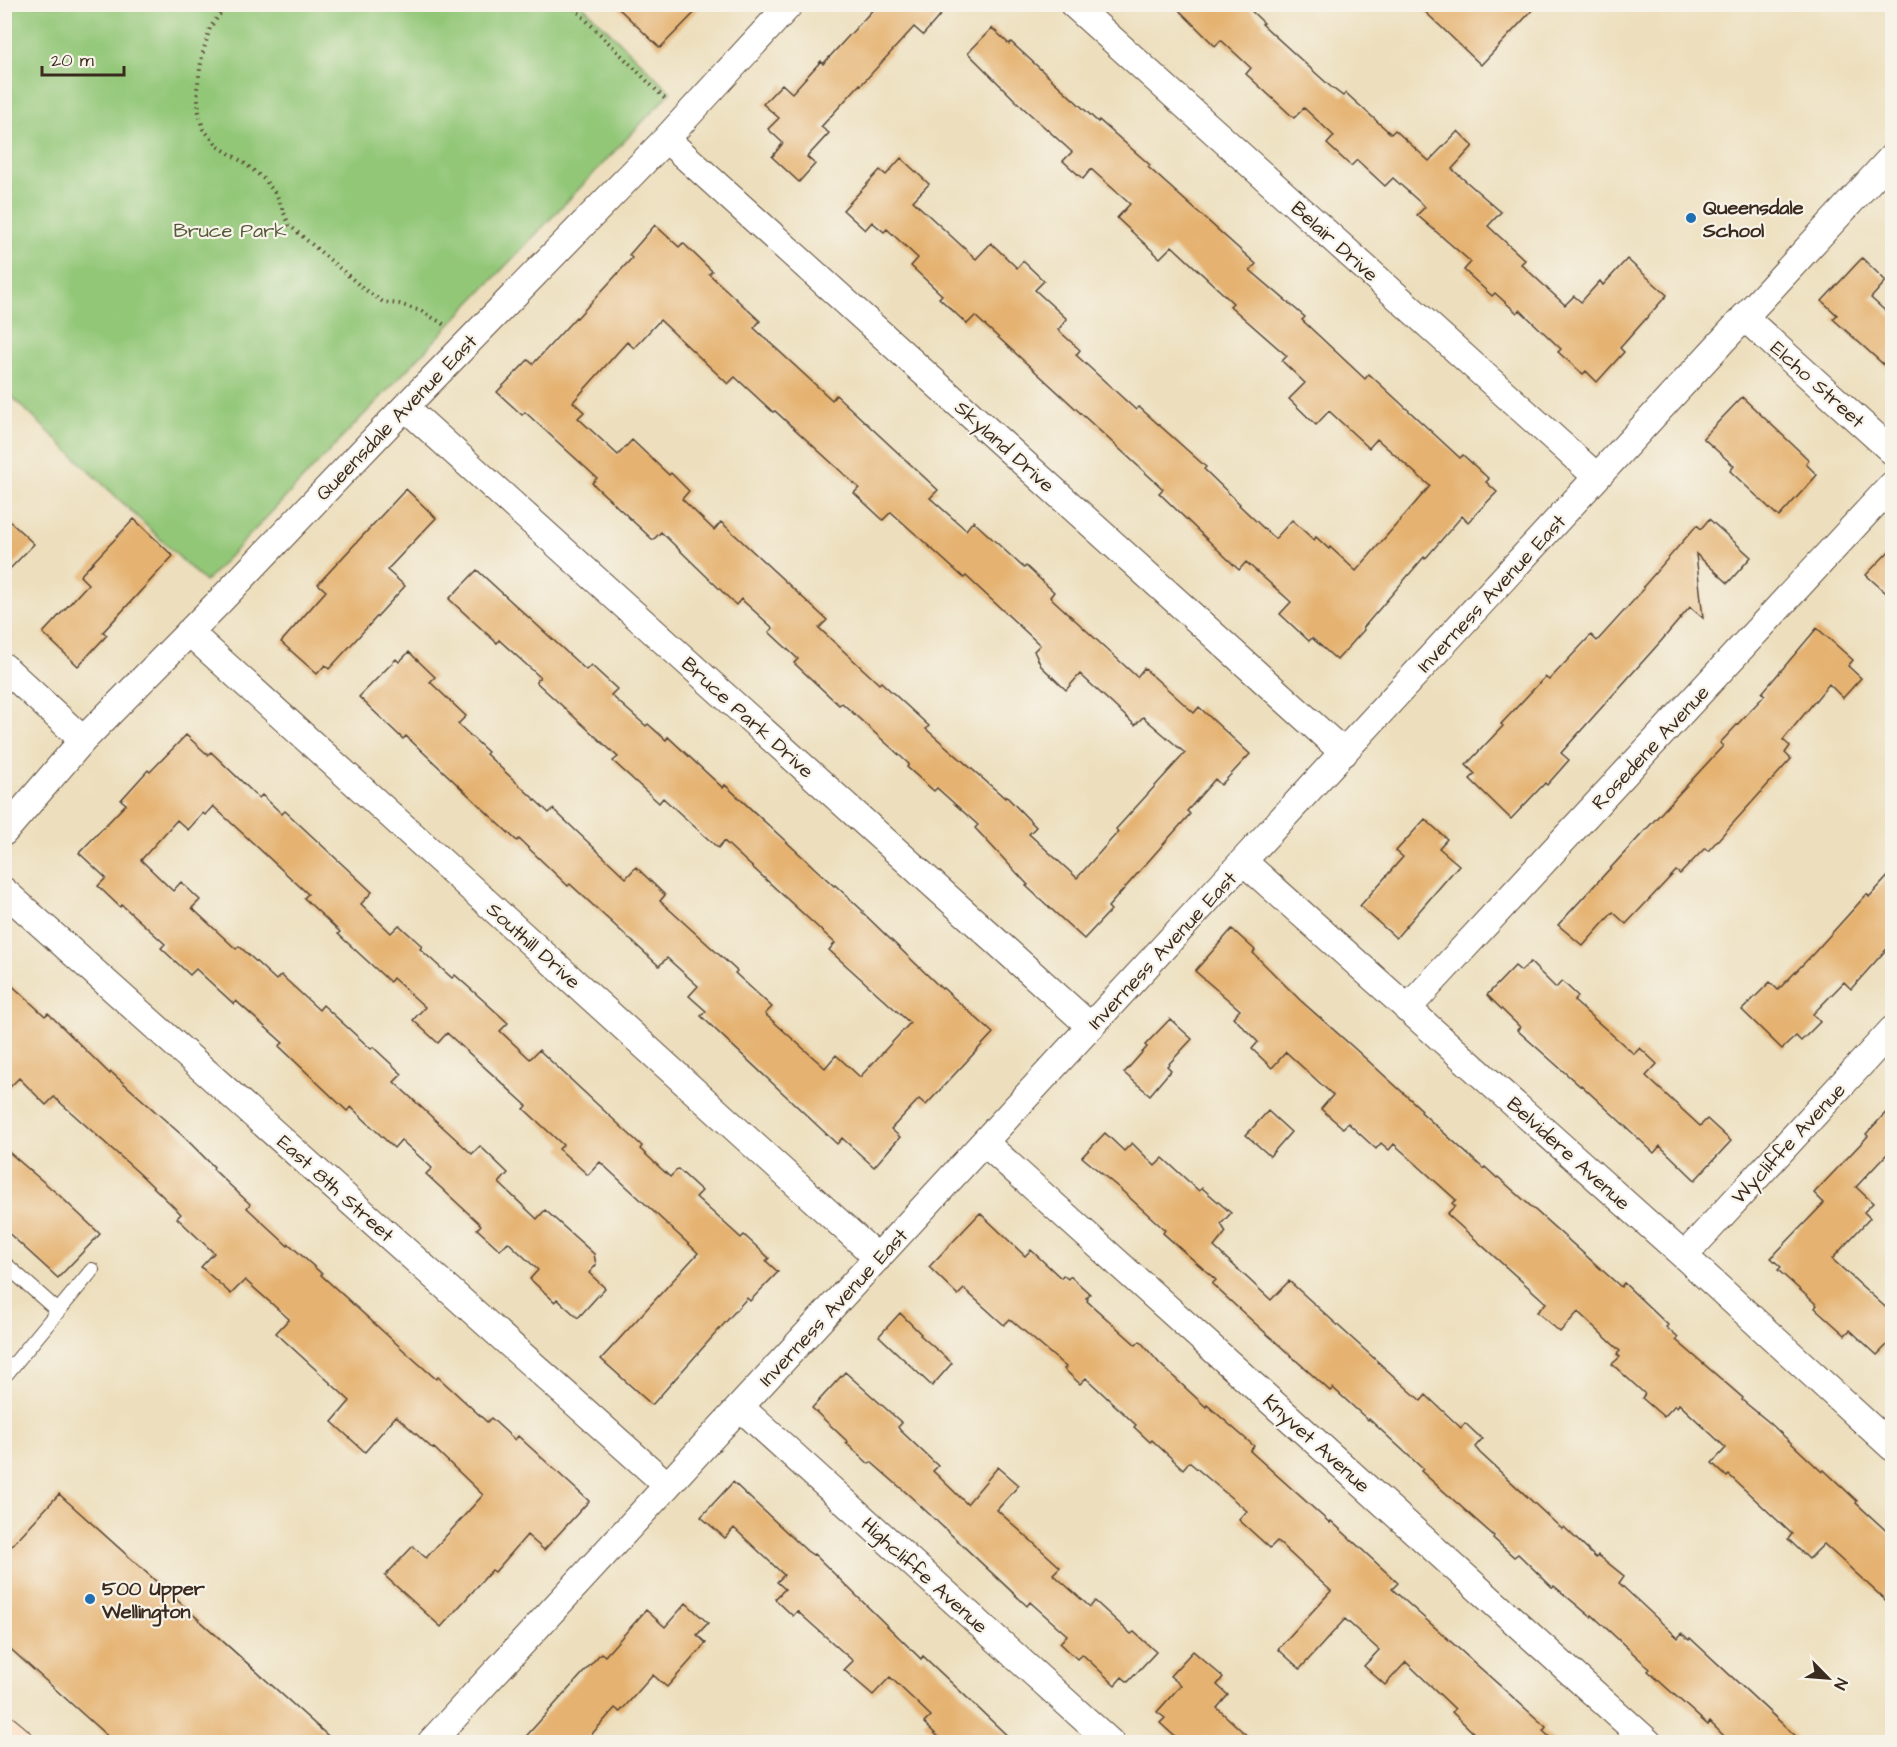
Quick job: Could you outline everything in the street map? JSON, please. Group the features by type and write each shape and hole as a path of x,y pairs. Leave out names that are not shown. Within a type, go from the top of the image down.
{"main road":[{"path":"4,1731 16,1743"}],"street":[{"name":"Queensdale Avenue East","path":"4,831 83,740 666,139 790,4"},
{"name":"Belair Drive","path":"1073,4 1598,477"},
{"name":"Skyland Drive","path":"666,139 1344,753"},
{"name":"Inverness Avenue East","path":"431,1743 1893,157"},
{"name":"Elcho Street","path":"1744,317 1893,451"},
{"name":"Bruce Park Drive","path":"405,407 1090,1027"},
{"name":"Rosedene Avenue","path":"1407,1009 1893,485"},
{"name":"Southill Drive","path":"189,632 878,1258"},
{"path":"4,667 83,740"},
{"name":"Belvidere Avenue","path":"1244,861 1893,1447"},
{"name":"East 8th Street","path":"4,891 667,1485"},
{"name":"Wycliffe Avenue","path":"1684,1256 1893,1030"},
{"name":"Knyvet Avenue","path":"985,1143 1648,1743"},
{"name":"Highcliffe Avenue","path":"740,1407 1110,1743"}],"lane":[{"path":"4,1263 58,1311"},
{"path":"7,1373 92,1270"}],"path":[{"path":"227,4 210,28 202,56 197,89 202,129 219,147 243,162 265,180 277,196 289,225 364,289 383,302 421,311 451,328"},
{"path":"570,4 667,101 666,139"}],"green space":[{"name":"Bruce Park","path":"4,5 582,5 671,92 205,582 5,390"}],"building":[{"path":"614,4 703,4 660,48"},
{"path":"878,4 950,4 923,35 914,27 821,127 829,133 807,157 815,164 799,182 772,157 783,143 768,129 779,118 763,104 782,84 792,93 821,61 823,64"},
{"path":"1173,4 1244,4 1264,23 1262,24 1331,87 1343,96 1346,93 1391,134 1395,130 1429,161 1458,131 1473,146 1452,169 1501,212 1488,226 1525,260 1521,264 1565,305 1574,296 1581,302 1600,281 1603,285 1627,259 1667,295 1620,348 1624,352 1597,382 1586,371 1583,374 1558,352 1561,349 1520,310 1517,313 1495,293 1492,296 1464,270 1471,262 1417,215 1425,207 1393,178 1385,186 1357,160 1351,166 1327,144 1334,136 1304,108 1294,118 1246,74 1251,68 1221,40 1215,46"},
{"path":"1417,4 1538,4 1481,65"},
{"path":"992,28 1009,44 1011,42 1098,122 1099,120 1150,165 1148,167 1256,264 1250,270 1305,317 1302,320 1365,379 1369,374 1460,458 1463,455 1489,479 1486,482 1497,492 1468,522 1462,516 1425,559 1424,557 1337,660 1312,638 1309,641 1280,614 1291,602 1246,562 1239,570 1159,493 1163,489 975,316 967,324 939,298 942,295 911,266 918,258 887,229 884,232 872,222 865,230 843,210 880,170 886,175 901,158 929,184 913,201 976,259 991,243 1017,268 1023,261 1044,281 1035,290 1067,319 1058,330 1080,350 1076,355 1136,410 1139,407 1206,467 1204,469 1275,539 1292,520 1314,540 1316,537 1329,549 1330,547 1356,571 1430,486 1377,439 1369,448 1329,411 1316,425 1289,399 1305,383 1282,361 1287,356 1230,306 1233,303 1172,246 1160,258 1117,218 1130,204 1091,169 1083,179 1063,161 1072,152 1020,105 968,53"},
{"path":"655,225 679,247 683,243 712,271 709,274 760,321 754,328 832,400 836,395 938,490 930,498 966,530 973,521 1024,568 1026,566 1054,592 1050,597 1137,677 1144,668 1194,713 1199,707 1250,754 1221,785 1215,779 1187,811 1190,814 1108,907 1111,910 1084,939 1026,886 1028,885 975,828 978,825 937,788 934,791 907,767 909,764 842,703 839,705 794,663 798,659 769,632 773,628 741,599 736,605 661,532 653,540 592,483 597,478 525,412 522,415 497,392 528,360 533,364 632,258 629,255","holes":["660,320 728,384 735,377 859,488 854,493 883,520 891,512 964,578 966,576 1040,645 1034,651 1041,666 1066,690 1080,674 1135,725 1143,717 1185,753 1116,829 1118,832 1077,878 1029,834 1036,827 1006,796 1005,798 926,729 929,726 881,682 879,684 819,628 827,620 721,522 714,530 682,499 689,491 632,440 618,455 578,418 584,412 573,402 627,342 634,348"]},
{"path":"1862,258 1886,281 1871,298 1893,318 1893,373 1833,319 1837,315 1822,301"},
{"path":"1742,397 1809,460 1806,464 1817,475 1779,517 1730,471 1734,466 1703,438"},
{"path":"406,489 436,518 387,570 405,586 329,669 325,665 317,674 281,642 326,591 318,584"},
{"path":"4,516 34,544 4,575"},
{"path":"134,519 173,556 103,632 107,635 78,666 43,633 88,584 80,576"},
{"path":"1709,519 1751,557 1728,583 1696,554 1703,618 1690,607 1561,753 1569,760 1547,785 1545,783 1511,819 1470,779 1475,774 1466,765 1545,677 1549,680 1591,635 1597,641 1697,525 1701,529"},
{"path":"1893,547 1893,599 1866,575"},
{"path":"477,570 586,670 591,665 617,689 611,695 646,726 648,724 666,740 668,737 723,788 725,785 863,911 942,989 993,1033 926,1105 919,1099 891,1129 900,1137 874,1167 842,1138 837,1144 701,1016 706,1011 689,996 698,986 667,958 659,966 570,884 568,886 519,839 517,841 406,736 403,739 359,697 396,659 399,662 409,652 435,677 430,682 466,716 458,724 488,752 486,754 549,813 553,809 626,878 636,867 665,895 660,901 737,971 735,973 772,1007 765,1014 825,1068 836,1055 860,1077 910,1023 829,950 835,943 724,841 718,848 663,798 659,803 613,761 618,757 536,682 540,677 499,640 497,643 449,599"},
{"path":"1817,628 1853,660 1848,666 1861,678 1843,698 1829,684 1783,740 1790,746 1785,753 1791,759 1708,851 1705,848 1680,874 1676,871 1626,924 1613,912 1583,946 1558,925 1723,746 1720,743 1765,695 1762,693"},
{"path":"186,735 208,755 211,752 259,798 262,795 282,814 285,811 372,892 361,904 391,933 399,925 422,946 420,949 452,978 455,975 508,1023 500,1031 530,1059 539,1050 642,1146 640,1149 670,1177 678,1169 702,1191 696,1197 741,1238 744,1235 769,1258 766,1261 778,1272 750,1301 747,1298 652,1405 601,1359 698,1253 694,1249 600,1162 588,1175 559,1149 563,1145 524,1109 527,1106 447,1033 438,1043 413,1020 425,1007 393,978 390,982 338,934 340,932 304,898 308,894 213,806 205,815 203,813 188,830 177,820 141,860 173,891 181,882 200,900 192,908 236,949 239,946 276,980 281,975 319,1010 323,1005 371,1049 373,1047 402,1074 394,1082 472,1154 480,1146 508,1173 499,1183 537,1219 545,1210 594,1254 596,1265 589,1273 605,1288 578,1318 557,1299 555,1302 530,1279 538,1270 508,1242 500,1250 477,1229 481,1225 426,1174 432,1168 401,1140 394,1148 351,1107 347,1111 279,1046 283,1043 236,1001 234,1004 196,969 190,975 161,948 165,944 98,886 106,878 79,853 126,804 121,800 148,770 150,772"},
{"path":"1425,819 1447,839 1439,848 1459,865 1396,938 1360,906 1403,857 1396,851"},
{"path":"1893,871 1893,942 1851,989 1844,982 1813,1014 1820,1022 1801,1041 1796,1036 1782,1049 1742,1010 1770,982 1778,990 1867,894 1869,897"},
{"path":"1232,929 1255,950 1253,953 1300,1000 1422,1110 1421,1112 1621,1287 1624,1283 1668,1325 1666,1327 1678,1338 1676,1340 1743,1398 1742,1400 1822,1472 1824,1470 1893,1537 1893,1607 1824,1544 1809,1559 1788,1539 1792,1534 1729,1475 1727,1477 1712,1463 1726,1448 1679,1404 1677,1407 1675,1405 1664,1417 1642,1398 1645,1394 1612,1364 1620,1357 1617,1354 1620,1351 1578,1312 1560,1332 1537,1312 1546,1303 1447,1214 1455,1206 1452,1203 1456,1200 1394,1144 1389,1150 1381,1143 1376,1149 1348,1123 1343,1128 1321,1109 1333,1095 1286,1052 1272,1068 1252,1049 1258,1042 1233,1017 1240,1010 1195,971"},
{"path":"1530,962 1556,988 1562,981 1578,996 1574,1001 1634,1054 1640,1048 1657,1064 1646,1076 1700,1126 1707,1119 1731,1141 1695,1180 1660,1146 1654,1153 1581,1085 1517,1030 1520,1027 1487,995 1515,966 1521,971"},
{"path":"4,978 45,1016 48,1013 110,1074 111,1072 184,1137 250,1204 247,1208 410,1356 436,1379 438,1377 487,1422 491,1418 515,1440 518,1436 589,1501 544,1550 527,1535 495,1572 492,1570 441,1627 385,1576 413,1546 426,1558 483,1495 434,1448 396,1416 365,1452 332,1422 350,1401 276,1333 289,1319 245,1280 231,1294 201,1267 214,1253 177,1218 181,1214 54,1097 46,1105 19,1078 4,1093"},
{"path":"1170,1019 1192,1039 1167,1066 1171,1070 1150,1095 1124,1073 1147,1047 1145,1045"},
{"path":"1893,1105 1893,1158 1887,1154 1856,1187 1873,1203 1864,1212 1870,1218 1832,1259 1893,1314 1893,1339 1877,1355 1850,1330 1845,1335 1815,1308 1817,1305 1778,1270 1781,1267 1771,1258 1824,1203 1814,1193 1868,1136 1866,1134"},
{"path":"1268,1111 1291,1132 1270,1156 1246,1135"},
{"path":"1105,1133 1124,1151 1132,1143 1155,1166 1163,1158 1199,1191 1202,1188 1231,1213 1221,1224 1226,1232 1214,1247 1271,1300 1289,1281 1421,1401 1426,1395 1461,1428 1465,1423 1482,1439 1475,1447 1480,1453 1562,1529 1564,1527 1596,1558 1598,1555 1624,1576 1619,1583 1678,1638 1682,1633 1689,1640 1690,1638 1803,1743 1731,1743 1710,1722 1708,1725 1648,1671 1650,1669 1592,1615 1591,1617 1554,1586 1552,1587 1518,1554 1514,1557 1493,1538 1494,1536 1421,1471 1423,1469 1369,1419 1333,1388 1330,1391 1212,1284 1216,1280 1163,1233 1165,1230 1082,1157"},
{"path":"4,1148 100,1234 58,1278 4,1229"},
{"path":"980,1213 1025,1256 1031,1250 1061,1278 1063,1275 1068,1279 1070,1276 1090,1294 1086,1298 1087,1301 1136,1345 1140,1341 1160,1364 1206,1407 1207,1405 1254,1446 1250,1451 1398,1583 1392,1589 1546,1727 1543,1731 1556,1743 1484,1743 1452,1712 1455,1709 1406,1662 1385,1685 1364,1666 1379,1650 1345,1619 1300,1669 1278,1649 1331,1591 1277,1541 1270,1548 1239,1520 1247,1511 1189,1462 1183,1469 1152,1440 1150,1442 1134,1427 1136,1425 1086,1378 1080,1384 1064,1369 1066,1367 1010,1319 1004,1325 964,1289 958,1295 929,1267"},
{"path":"900,1313 920,1335 952,1363 932,1386 879,1336"},
{"path":"845,1372 902,1423 898,1427 900,1430 938,1466 933,1471 967,1504 998,1467 1019,1485 997,1510 1060,1567 1053,1574 1090,1607 1095,1601 1131,1634 1134,1632 1156,1652 1128,1682 1122,1677 1115,1685 1082,1654 1077,1659 1060,1643 1067,1635 1030,1602 1027,1606 910,1496 846,1443 848,1442 812,1408"},
{"path":"733,1482 807,1551 814,1554 921,1659 923,1656 1015,1743 945,1743 924,1723 931,1716 890,1677 873,1695 844,1670 853,1661 797,1611 793,1616 775,1599 785,1589 777,1582 784,1575 734,1528 725,1538 701,1517"},
{"name":"500 Upper Wellington","path":"59,1494 336,1743 115,1743 4,1643 4,1554"},
{"path":"686,1603 708,1623 697,1635 706,1643 667,1687 653,1675 620,1712 615,1708 584,1743 520,1743 601,1653 605,1656 646,1610 665,1627"},
{"path":"1193,1651 1223,1677 1217,1685 1228,1695 1217,1708 1255,1743 1182,1743 1160,1723 1165,1718 1157,1712 1181,1685 1170,1676"}],"place":[{"name":"Queensdale School","path":"1691,218"},
{"name":"500 Upper Wellington","path":"90,1599"}]}
